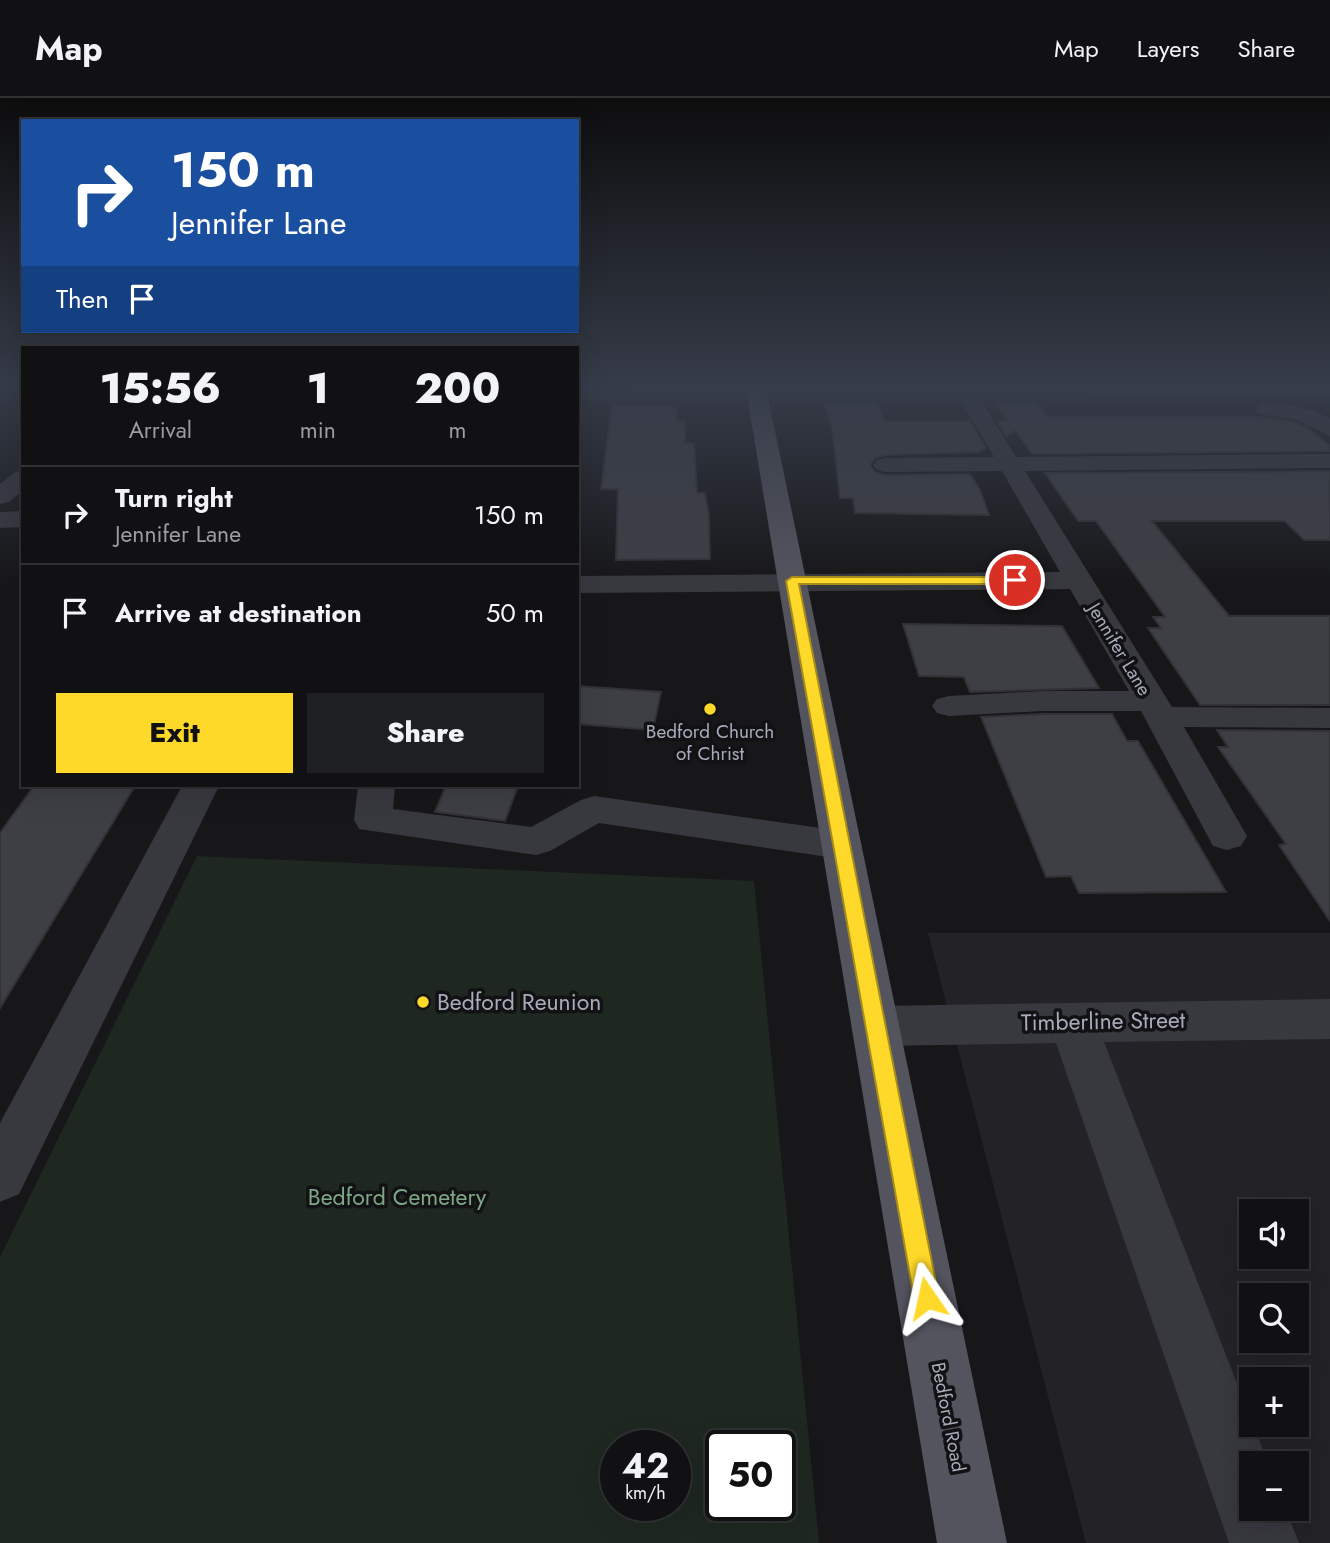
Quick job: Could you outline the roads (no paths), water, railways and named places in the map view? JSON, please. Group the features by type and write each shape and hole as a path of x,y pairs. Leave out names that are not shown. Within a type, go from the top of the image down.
{"main road":[{"name":"Bedford Road","path":"771,450 798,563 842,845 972,1543"}],"street":[{"name":"Jennifer Lane","path":"1002,450 1156,709 1227,836"},
{"path":"885,465 1330,461"},
{"path":"0,497 21,479"},
{"path":"0,520 21,520"},
{"path":"933,554 944,580"},
{"path":"1035,554 1063,554"},
{"name":"Jennifer Lane","path":"579,585 798,563 944,580 1079,580"},
{"path":"949,706 1043,701 1330,718"},
{"path":"0,1176 199,787"},
{"path":"377,787 373,820 536,841 594,809 842,845"},
{"name":"Timberline Street","path":"876,1026 1330,1019"},
{"path":"1072,1021 1264,1543"}],"place":[{"name":"Bedford Church of Christ","path":"710,709"},
{"name":"Bedford Reunion","path":"423,1002"}],"park label":[{"name":"Bedford Cemetery","path":"397,1197"}]}
